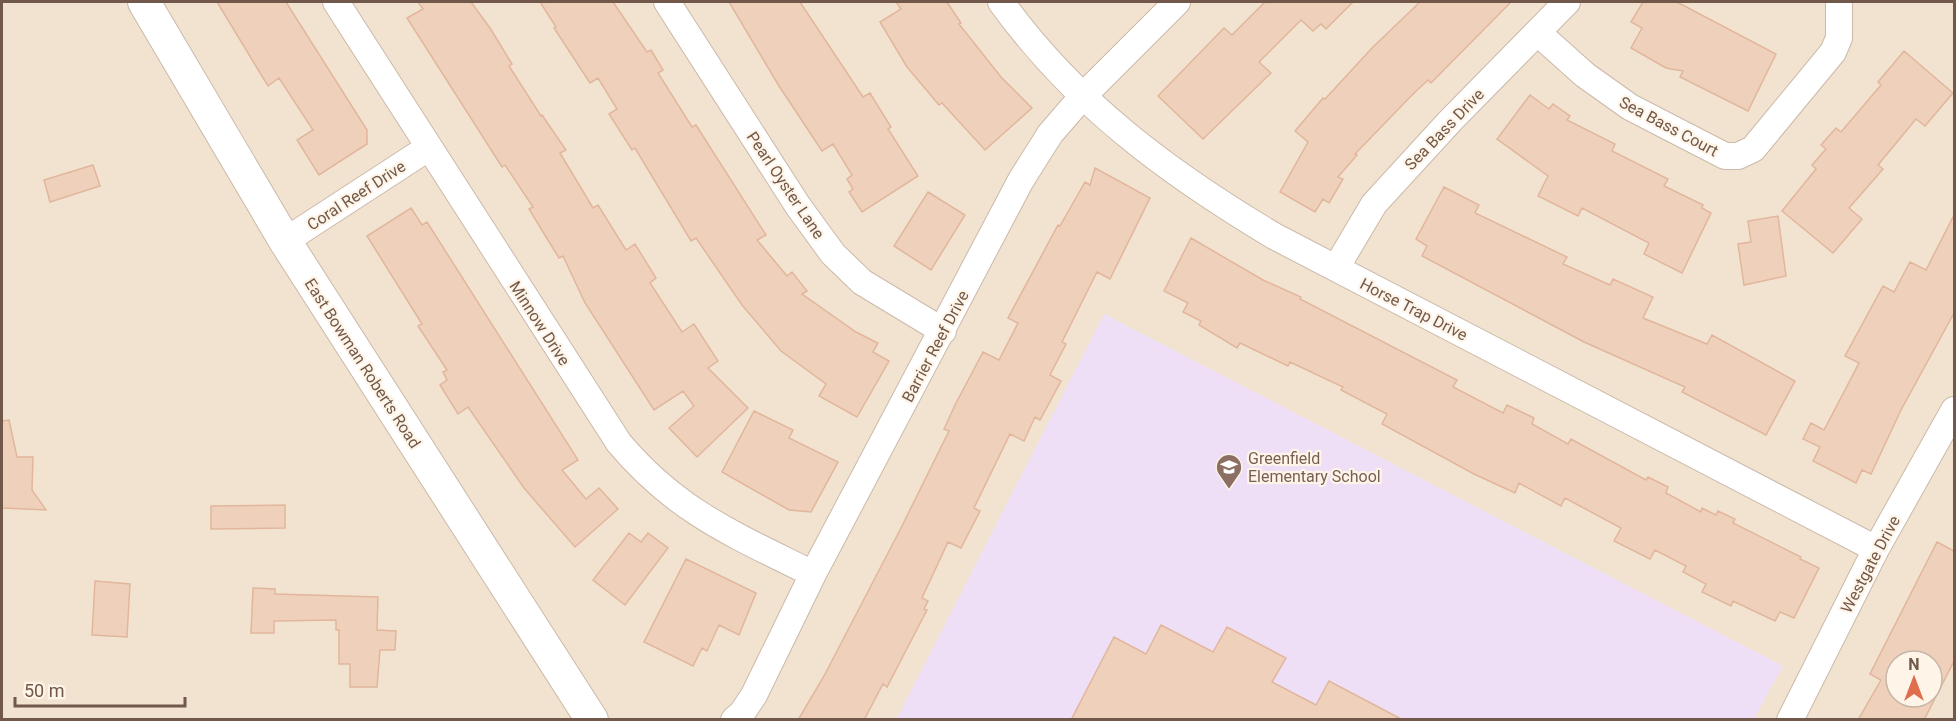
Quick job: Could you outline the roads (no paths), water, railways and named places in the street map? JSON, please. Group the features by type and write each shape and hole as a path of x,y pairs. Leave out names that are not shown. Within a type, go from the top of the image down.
{"street":[{"name":"East Bowman Roberts Road","path":"144,2 285,241 592,720"},
{"name":"Minnow Drive","path":"336,2 593,406 642,471 671,496 707,521 813,574"},
{"name":"Pearl Oyster Lane","path":"668,2 798,206 833,254 862,282 943,332"},
{"name":"Horse Trap Drive","path":"1001,2 1082,97 1128,138 1225,207 1336,268 1876,549"},
{"name":"Barrier Reef Drive","path":"734,720 742,713 754,695 813,574 943,332 1021,180 1050,134 1082,97 1177,2"},
{"name":"Sea Bass Drive","path":"1336,268 1374,204 1443,128 1567,2"},
{"name":"Sea Bass Court","path":"1538,33 1585,75 1630,107 1716,152 1738,156 1753,149 1825,64 1839,38 1839,3"},
{"name":"Coral Reef Drive","path":"285,241 428,148"},
{"name":"Westgate Drive","path":"1790,720 1876,549 1954,410"}],"place":[{"name":"Greenfield Elementary School","path":"1229,490"}]}
